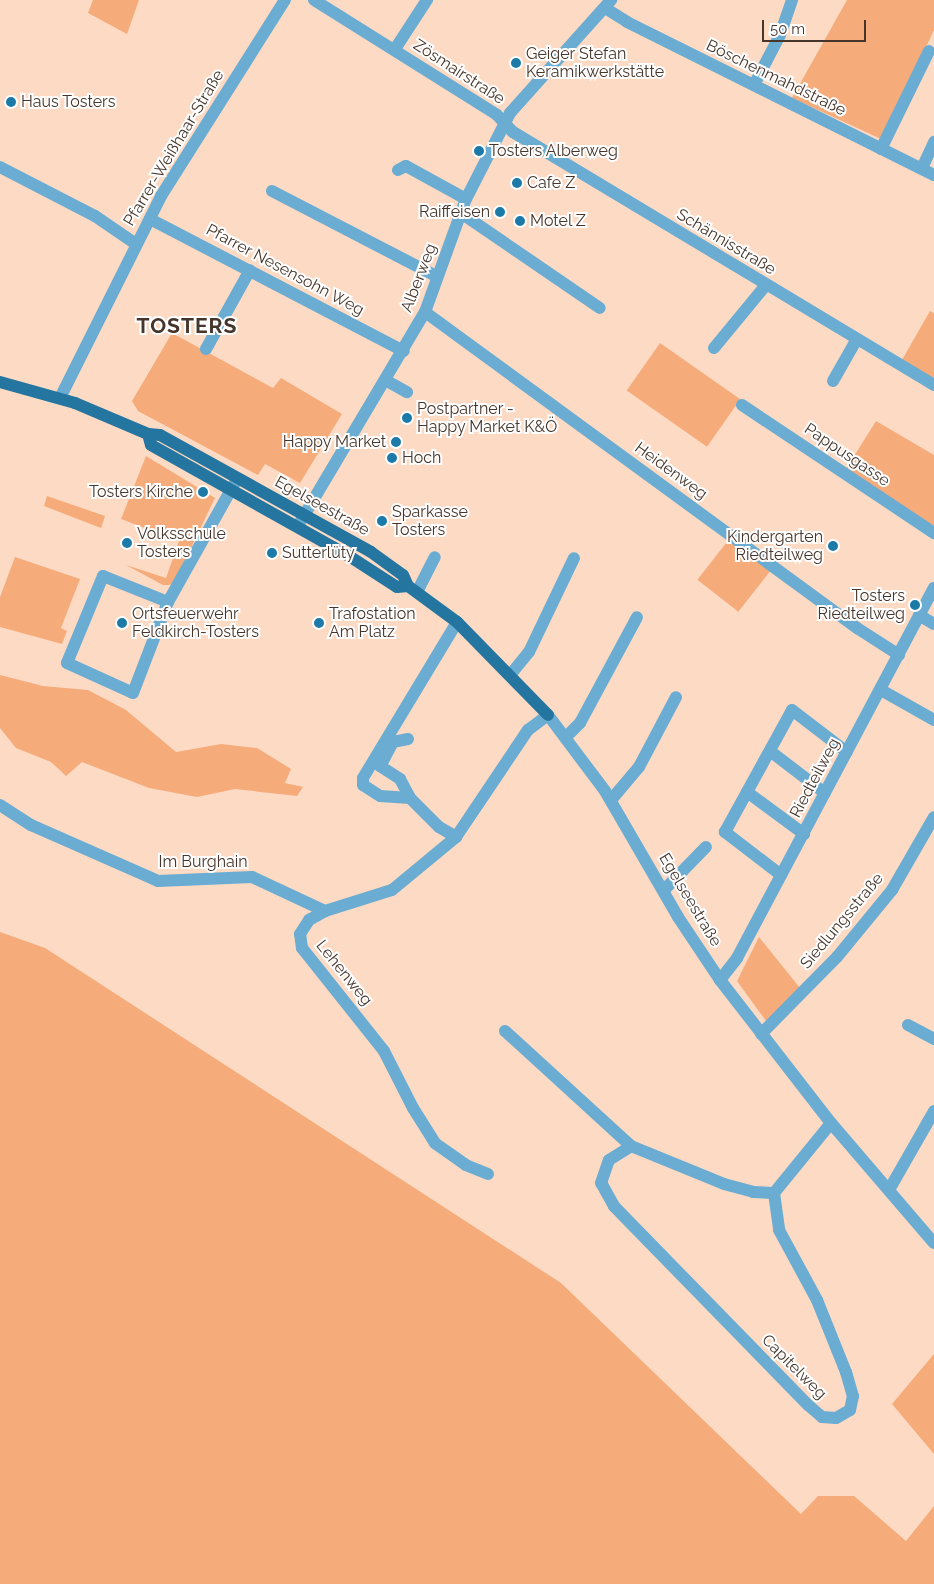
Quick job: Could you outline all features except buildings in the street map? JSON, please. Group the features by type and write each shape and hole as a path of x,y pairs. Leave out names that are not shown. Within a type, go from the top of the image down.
{"main road":[{"name":"Egelseestraße","path":"0,382 60,398 148,434 151,445 234,485 300,521 397,587 412,589 457,622 511,674 548,715"}],"street":[{"name":"Pfarrer-Weißhaar-Straße","path":"60,398 107,309 136,244 150,219 204,125 284,0"},
{"name":"Zösmairstraße","path":"314,0 394,49 504,123"},
{"name":"Zösmairstraße","path":"394,49 427,0"},
{"path":"754,85 780,36 792,0"},
{"name":"Böschenmahdstraße","path":"608,4 627,22 934,175"},
{"name":"Alberweg","path":"300,521 387,380 425,312 436,276 466,199 504,123 608,4"},
{"path":"881,148 929,50"},
{"name":"Schännisstraße","path":"504,123 513,132 934,385"},
{"path":"922,168 934,142"},
{"path":"398,170 406,166 466,199"},
{"path":"0,167 95,216 136,244"},
{"path":"272,191 436,276"},
{"path":"461,213 600,308"},
{"name":"Pfarrer Nesensohn Weg","path":"150,219 404,351"},
{"path":"206,349 250,270"},
{"path":"714,348 766,285"},
{"name":"Heidenweg","path":"425,312 863,633 899,655"},
{"path":"833,381 857,339"},
{"path":"387,380 407,392"},
{"name":"Pappusgasse","path":"742,405 934,533"},
{"path":"168,602 103,576 67,663 133,693 168,602 234,485"},
{"path":"412,589 435,557"},
{"path":"511,674 529,652 574,558"},
{"name":"Riedteilweg","path":"720,980 737,958 934,588"},
{"path":"919,615 934,624"},
{"path":"566,737 580,723 636,617"},
{"path":"410,798 380,796 363,785 363,778 457,622"},
{"path":"880,690 934,720"},
{"path":"610,800 639,767 676,697"},
{"path":"781,875 726,832 792,710 847,752"},
{"name":"Egelseestraße","path":"548,715 566,737 610,800 720,980 831,1123 934,1243"},
{"name":"Lehenweg","path":"488,1174 466,1165 435,1142 377,1041 302,948 300,934 308,920 325,911 392,890 456,837 528,730 548,715"},
{"path":"408,739 393,742 380,766 400,779 410,798 440,827 456,837"},
{"path":"770,751 825,793"},
{"path":"748,792 804,834"},
{"name":"Im Burghain","path":"0,805 31,825 158,881 252,877 325,911"},
{"name":"Siedlungsstraße","path":"761,1034 836,956 892,890 934,817"},
{"path":"664,890 706,847"},
{"path":"908,1025 934,1039"},
{"path":"505,1031 631,1146 724,1184 753,1192 774,1193 831,1123"},
{"path":"889,1190 934,1111"},
{"name":"Capitelweg","path":"631,1146 609,1160 604,1168 601,1183 614,1206 808,1405 822,1417 836,1418 850,1410 853,1396 846,1372 818,1300 779,1230 774,1193"}],"shaded area":[{"path":"93,0 139,0 127,34 88,13"},
{"path":"847,0 934,0 934,30 885,135 881,139 792,98"},
{"path":"930,311 934,313 934,379 902,360"},
{"path":"172,333 273,388 281,378 342,414 300,483 265,464 258,475 138,411 132,401"},
{"path":"660,343 740,399 707,447 627,391"},
{"path":"876,421 934,455 934,528 846,469"},
{"path":"146,456 215,498 174,583 169,585 163,585 126,565 166,578 179,541 121,519"},
{"path":"47,496 105,516 101,528 44,506"},
{"path":"730,538 771,570 738,612 697,580"},
{"path":"15,557 80,579 61,628 67,631 62,644 0,627 0,597"},
{"path":"0,675 43,686 88,690 126,710 176,752 221,744 257,748 291,769 285,783 303,787 297,796 235,789 197,797 149,788 82,762 66,776 51,762 16,748 0,728"},
{"path":"0,932 45,948 561,1283 801,1514 818,1496 854,1496 906,1541 934,1506 934,1584 0,1584"},
{"path":"759,937 800,988 766,1021 737,981"},
{"path":"934,1354 934,1454 892,1404"}],"place":[{"name":"Geiger Stefan Keramikwerkstätte","path":"516,63"},
{"name":"Haus Tosters","path":"11,102"},
{"name":"Tosters Alberweg","path":"479,151"},
{"name":"Cafe Z","path":"517,183"},
{"name":"Raiffeisen","path":"500,212"},
{"name":"Motel Z","path":"520,221"},
{"name":"Postpartner - Happy Market K&Ö","path":"407,418"},
{"name":"Happy Market","path":"396,442"},
{"name":"Hoch","path":"392,458"},
{"name":"Tosters Kirche","path":"203,492"},
{"name":"Sparkasse Tosters","path":"382,521"},
{"name":"Volksschule Tosters","path":"127,543"},
{"name":"Kindergarten Riedteilweg","path":"833,546"},
{"name":"Sutterlüty","path":"272,553"},
{"name":"Tosters Riedteilweg","path":"915,605"},
{"name":"Ortsfeuerwehr Feldkirch-Tosters","path":"122,623"},
{"name":"Trafostation Am Platz","path":"319,623"}],"district":[{"name":"TOSTERS","path":"187,326"}]}
